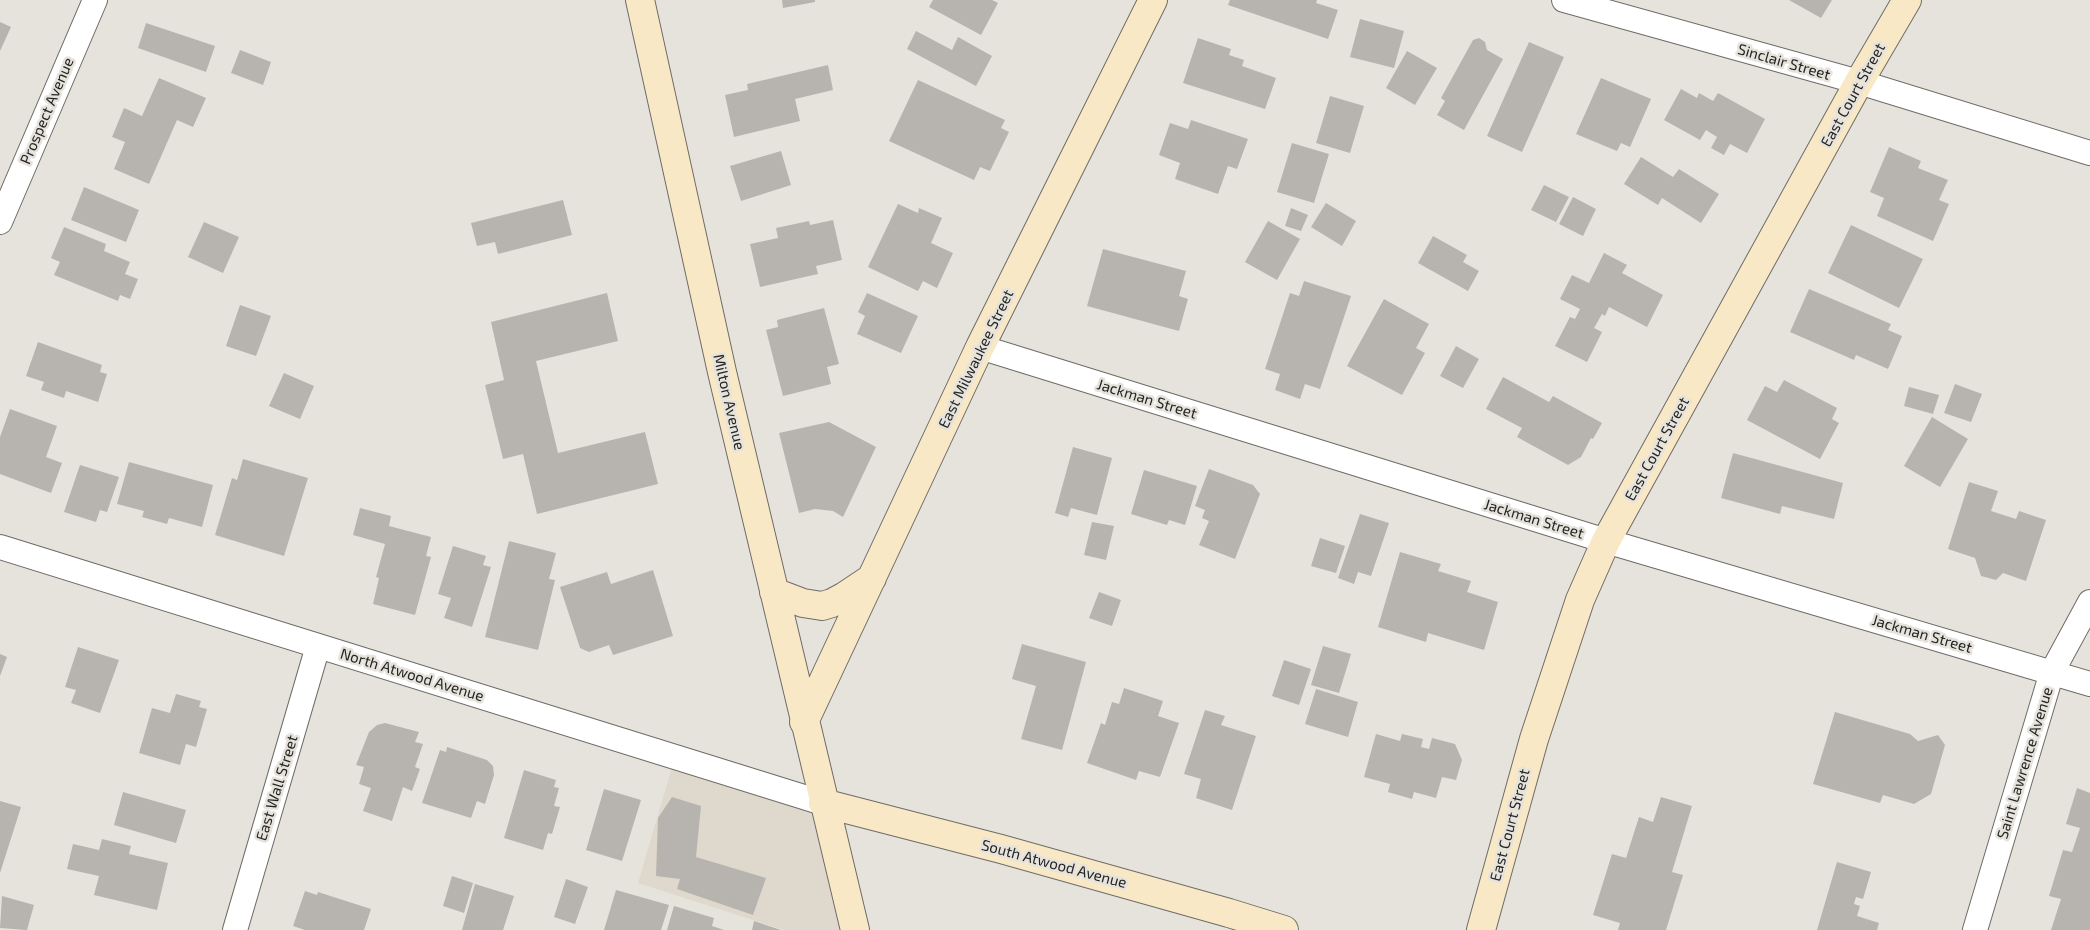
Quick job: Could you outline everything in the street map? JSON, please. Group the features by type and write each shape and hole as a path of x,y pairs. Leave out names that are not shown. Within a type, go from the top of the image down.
{"main road":[{"name":"Milton Avenue","path":"640,0 716,343 823,803"},
{"name":"East Milwaukee Street","path":"804,722 980,347 1153,0"},
{"name":"East Court Street","path":"1481,930 1534,739 1580,600 1606,541 1859,82 1907,0"},
{"path":"774,592 803,603 822,606 845,596 872,578"},
{"path":"823,803 855,930"},
{"name":"South Atwood Avenue","path":"823,803 1002,849 1284,930"}],"street":[{"name":"Prospect Avenue","path":"0,222 95,0"},
{"name":"Sinclair Street","path":"1564,0 1859,82 2090,153"},
{"name":"Jackman Street","path":"980,347 1606,541 2090,684"},
{"name":"North Atwood Avenue","path":"0,547 823,803"},
{"name":"Saint Lawrence Avenue","path":"1975,930 2052,672 2090,602"},
{"name":"East Wall Street","path":"235,930 318,646"}],"shaded area":[{"path":"675,757 823,803 855,930 784,930 638,883"}],"building":[{"path":"782,0 815,0 815,2 783,8"},
{"path":"933,0 992,0 998,3 981,35 929,7"},
{"path":"1230,0 1317,0 1316,3 1338,10 1328,39 1228,5"},
{"path":"1789,0 1832,0 1821,18"},
{"path":"1360,19 1404,31 1394,68 1350,57"},
{"path":"0,22 11,27 0,51"},
{"path":"146,23 215,46 206,72 138,48"},
{"path":"916,31 952,50 958,37 992,56 976,86 907,49"},
{"path":"1198,38 1231,49 1229,55 1244,60 1242,66 1276,78 1265,109 1183,83"},
{"path":"1479,38 1485,42 1487,50 1503,59 1464,130 1437,115 1445,101 1441,98 1473,40"},
{"path":"1529,42 1564,57 1522,152 1487,136"},
{"path":"240,50 271,62 263,85 231,73"},
{"path":"1407,51 1437,68 1415,105 1386,88"},
{"path":"828,65 833,90 795,99 800,121 734,137 725,95 748,90 747,84"},
{"path":"159,78 206,98 193,127 177,120 149,184 114,169 125,142 112,137 124,108 142,116"},
{"path":"1601,78 1651,99 1630,147 1621,143 1617,151 1576,134"},
{"path":"918,80 1005,120 1001,128 1009,132 990,171 980,167 974,180 889,141"},
{"path":"1681,89 1697,98 1699,93 1713,101 1718,93 1765,119 1747,153 1730,144 1724,155 1711,148 1717,137 1706,130 1700,140 1664,120"},
{"path":"1330,96 1364,106 1350,153 1316,143"},
{"path":"1191,120 1248,139 1237,169 1228,166 1218,194 1175,179 1180,163 1159,155 1170,123 1188,129"},
{"path":"1292,143 1329,154 1314,203 1277,192"},
{"path":"1889,147 1921,161 1918,168 1948,180 1939,200 1949,204 1933,241 1877,216 1884,198 1870,192"},
{"path":"781,151 791,185 741,201 730,166"},
{"path":"1641,157 1673,177 1679,169 1719,194 1701,223 1662,198 1658,205 1624,184"},
{"path":"1544,185 1569,197 1556,222 1531,210"},
{"path":"84,187 139,210 126,242 71,220"},
{"path":"1573,197 1596,209 1583,236 1559,224"},
{"path":"563,200 572,235 498,254 495,242 477,246 471,223"},
{"path":"1326,203 1356,221 1342,246 1311,227"},
{"path":"898,204 918,213 919,208 942,218 931,243 953,253 937,288 923,281 918,291 868,267"},
{"path":"1291,208 1308,215 1301,231 1285,226"},
{"path":"833,220 842,260 816,266 818,274 760,287 750,244 778,238 776,228 809,221 810,225"},
{"path":"1268,221 1300,239 1277,280 1245,262"},
{"path":"204,222 239,237 223,273 188,257"},
{"path":"1851,225 1923,259 1899,308 1828,273"},
{"path":"64,227 106,244 104,251 130,262 125,274 138,279 130,299 120,295 118,301 54,275 60,262 51,258"},
{"path":"1433,236 1467,255 1463,262 1479,271 1468,291 1418,263"},
{"path":"1103,249 1186,271 1179,296 1188,299 1179,331 1087,306"},
{"path":"1604,253 1627,265 1622,273 1663,295 1647,327 1609,307 1605,316 1602,314 1594,328 1602,332 1587,362 1555,346 1570,317 1575,319 1580,309 1560,299 1572,275 1589,283"},
{"path":"1304,281 1351,296 1320,389 1305,384 1300,399 1275,390 1280,374 1265,369 1290,293 1299,296"},
{"path":"1809,289 1891,324 1888,330 1902,336 1888,369 1856,355 1854,360 1790,332"},
{"path":"607,293 618,341 536,361 558,453 645,432 658,484 537,514 523,454 503,459 485,385 504,380 491,322"},
{"path":"867,293 918,316 901,353 857,334 865,316 858,312"},
{"path":"1384,299 1429,324 1416,348 1425,353 1402,395 1347,366"},
{"path":"240,305 271,316 256,356 226,346"},
{"path":"824,308 839,364 827,367 831,384 783,396 766,330 778,327 777,320"},
{"path":"38,342 102,365 100,372 107,374 98,402 66,391 64,398 41,390 44,382 26,376"},
{"path":"1456,346 1479,359 1463,388 1440,376"},
{"path":"284,373 314,386 300,419 269,406"},
{"path":"1503,377 1549,402 1553,396 1602,423 1581,457 1568,465 1517,437 1522,428 1486,409"},
{"path":"1784,380 1837,408 1832,419 1839,423 1820,459 1747,420 1765,386 1777,392"},
{"path":"1955,384 1982,394 1971,422 1944,413"},
{"path":"1909,387 1939,395 1933,414 1904,406"},
{"path":"10,409 57,426 46,457 62,463 51,493 0,474 0,437"},
{"path":"1932,417 1968,439 1940,487 1904,466"},
{"path":"829,422 876,447 843,517 833,511 815,509 799,513 779,433"},
{"path":"1073,447 1112,458 1097,515 1071,508 1068,517 1055,513"},
{"path":"1733,453 1843,483 1834,519 1782,506 1780,514 1721,498"},
{"path":"243,459 308,478 284,556 215,535 232,478 237,480"},
{"path":"129,462 213,485 202,527 169,518 167,524 142,517 144,511 117,504"},
{"path":"80,465 119,477 107,512 100,510 96,522 64,512"},
{"path":"1209,469 1253,485 1260,494 1235,559 1199,545 1209,521 1202,518 1205,510 1195,506"},
{"path":"1144,470 1197,486 1185,525 1169,520 1167,525 1131,514"},
{"path":"1969,482 1998,491 1991,511 2016,519 2019,511 2046,520 2026,581 2003,573 1996,580 1981,576 1975,558 1948,549"},
{"path":"360,508 391,516 389,526 431,537 426,556 431,557 415,615 373,604 379,578 376,577 385,544 353,535"},
{"path":"1360,514 1389,523 1371,576 1358,572 1354,584 1338,578"},
{"path":"1092,522 1114,526 1106,560 1084,555"},
{"path":"1320,538 1345,546 1336,573 1311,566"},
{"path":"509,541 556,553 549,579 555,580 538,650 485,637"},
{"path":"453,546 486,556 483,565 491,567 472,627 444,618 451,598 438,594"},
{"path":"1400,552 1441,564 1438,571 1471,581 1467,592 1498,602 1484,650 1428,633 1426,642 1378,627"},
{"path":"653,570 673,636 613,655 609,645 589,652 580,648 560,587 607,572 611,584"},
{"path":"1099,592 1121,600 1112,626 1089,618"},
{"path":"1022,644 1086,662 1062,750 1021,739 1036,686 1012,679"},
{"path":"1323,646 1351,654 1339,693 1311,685"},
{"path":"78,647 119,660 100,713 71,703 76,690 65,687"},
{"path":"0,654 7,657 0,676"},
{"path":"1284,660 1311,669 1299,705 1272,696"},
{"path":"1124,688 1163,701 1158,716 1179,723 1160,777 1139,771 1136,780 1087,763 1101,723 1105,725 1112,702 1119,704"},
{"path":"1316,689 1358,702 1348,737 1305,724"},
{"path":"176,694 201,701 199,707 207,709 196,747 186,744 180,765 139,753 152,708 170,713"},
{"path":"1205,710 1225,716 1221,725 1256,736 1232,810 1196,798 1201,779 1184,774"},
{"path":"1835,712 1910,734 1918,741 1938,735 1945,745 1931,794 1914,804 1883,795 1880,803 1813,784"},
{"path":"385,723 419,732 415,742 423,744 415,767 420,769 412,791 403,787 392,821 363,811 371,788 359,784 364,767 356,765 369,732 377,725"},
{"path":"1376,734 1400,741 1402,734 1423,739 1421,747 1429,749 1432,738 1455,744 1462,760 1456,780 1442,777 1436,798 1414,792 1412,799 1388,792 1390,784 1364,777"},
{"path":"447,747 487,760 493,766 494,775 485,804 477,801 471,818 422,803 440,750 446,752"},
{"path":"524,770 556,780 554,787 559,788 554,806 560,807 552,834 548,833 543,850 504,838"},
{"path":"2077,788 2090,793 2090,930 2051,930 2061,899 2049,896 2063,850 2072,852 2080,828 2066,824"},
{"path":"604,789 641,800 622,861 586,850"},
{"path":"123,792 186,810 176,843 114,825"},
{"path":"672,797 701,806 696,857 766,878 753,915 677,889 680,879 656,876 658,818"},
{"path":"1661,797 1692,806 1672,872 1683,875 1666,930 1618,930 1620,923 1593,915 1612,854 1626,858 1639,817 1653,822"},
{"path":"0,801 21,807 0,873"},
{"path":"102,839 131,846 129,854 168,863 157,910 94,895 99,876 67,869 73,844 99,850"},
{"path":"1837,862 1871,872 1863,899 1856,897 1854,904 1860,906 1857,916 1879,923 1877,930 1817,930"},
{"path":"452,876 473,883 464,913 443,906"},
{"path":"566,879 588,887 575,924 554,917"},
{"path":"475,884 514,896 503,930 462,930"},
{"path":"616,890 669,905 661,930 604,930"},
{"path":"305,891 317,895 318,892 371,909 364,930 305,930 293,926"},
{"path":"2,896 34,905 27,930 0,928"},
{"path":"674,906 714,918 712,926 724,930 667,930"},
{"path":"754,921 781,930 752,930"}]}
